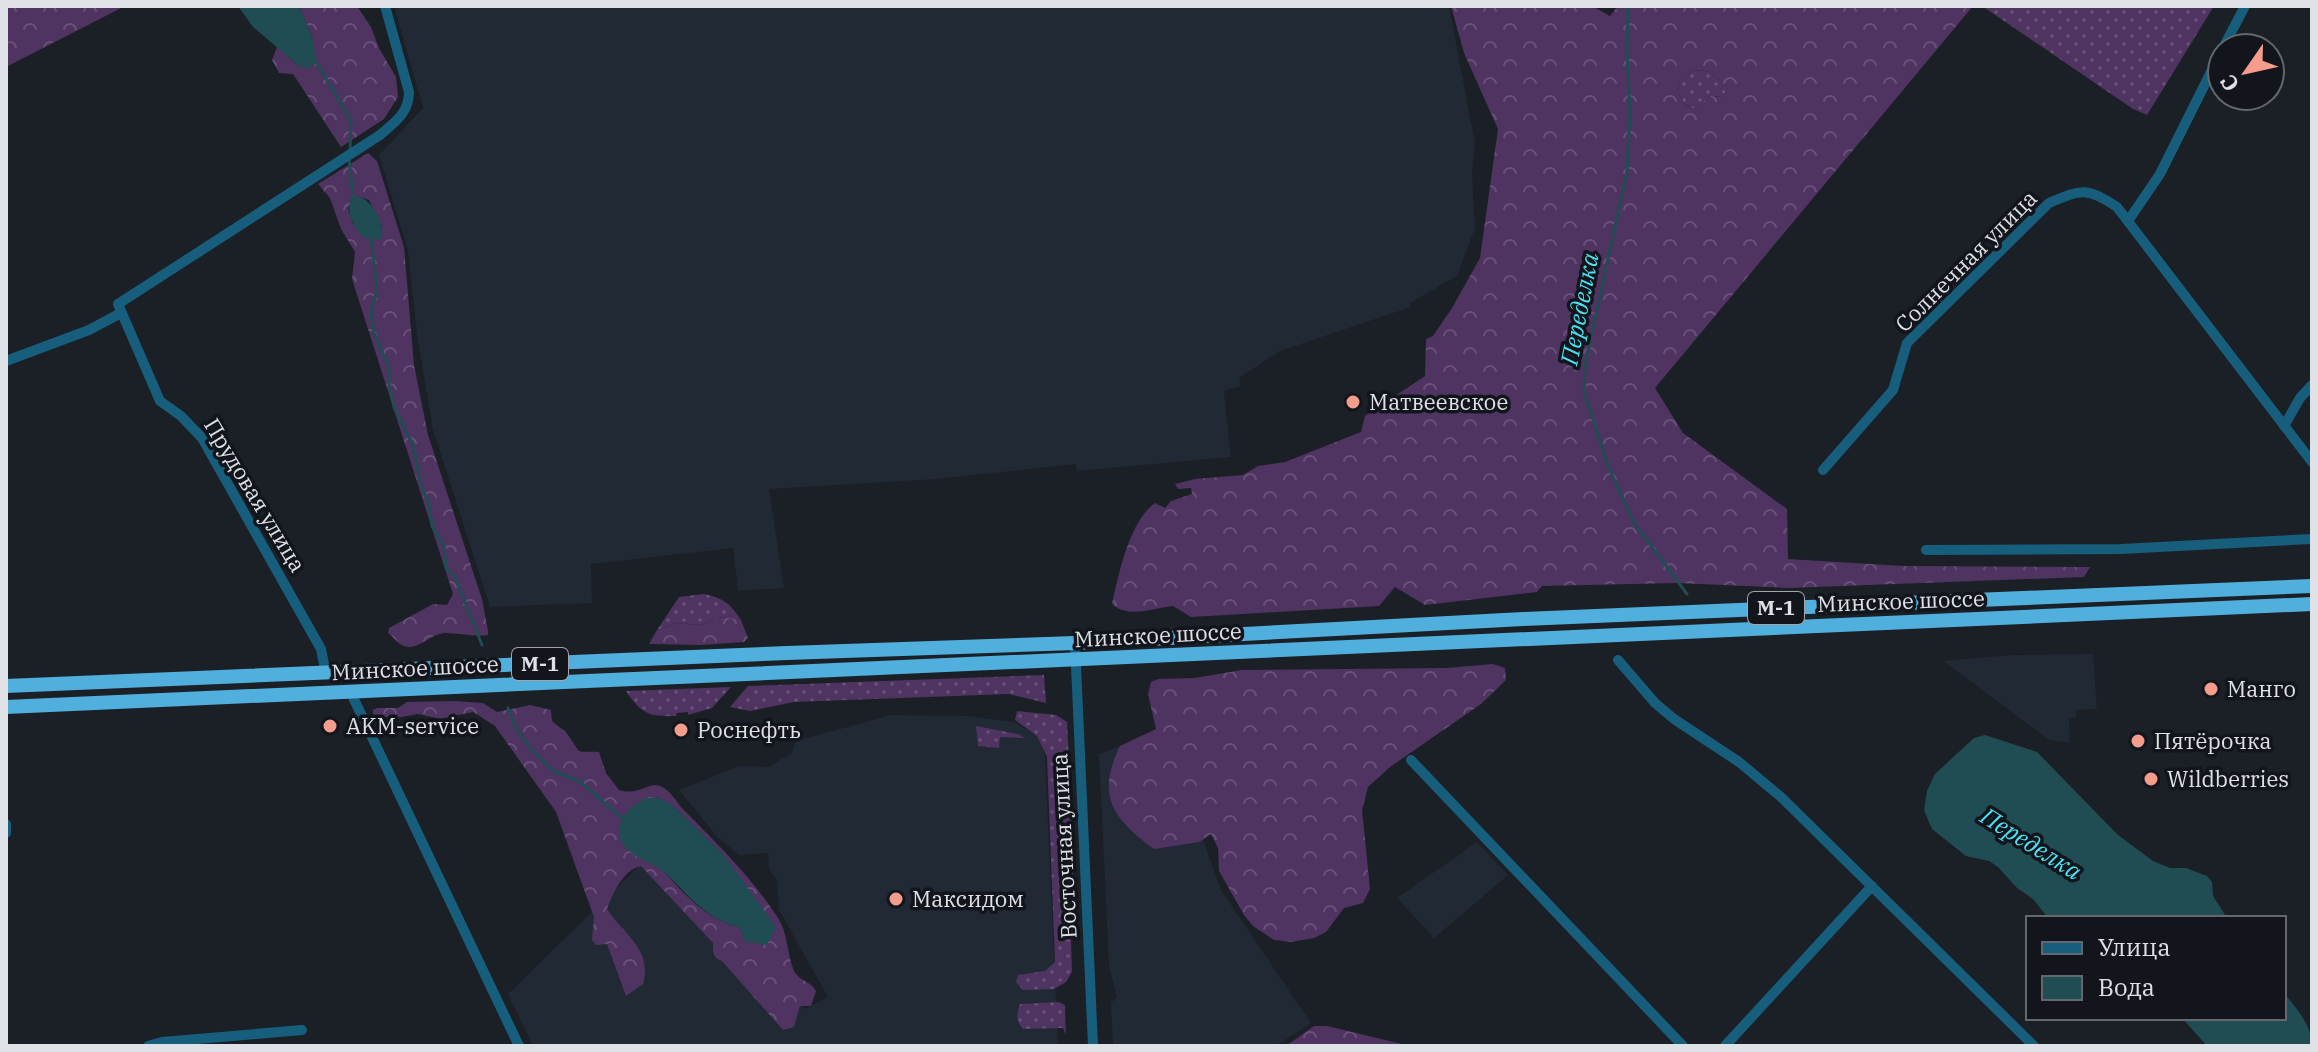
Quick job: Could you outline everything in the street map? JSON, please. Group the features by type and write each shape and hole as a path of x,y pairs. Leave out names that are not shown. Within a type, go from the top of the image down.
{"highway":[{"name":"Минское шоссе","path":"6,686 1075,643 1523,619 2312,586"},
{"name":"Минское шоссе","path":"6,707 2312,604"}],"street":[{"path":"6,361 89,330 400,119 409,105 409,92 385,6"},
{"path":"2231,32 2245,6"},
{"path":"2128,221 2160,174 2206,81"},
{"name":"Солнечная улица","path":"1823,470 1893,390 1907,343 2049,203 2074,193 2093,192 2117,207 2312,462"},
{"name":"Прудовая улица","path":"120,308 155,392 167,409 181,416 202,438 321,649 326,674"},
{"path":"2284,426 2300,398 2312,385"},
{"path":"1926,550 2121,549 2312,539"},
{"name":"Восточная улица","path":"1075,643 1093,1046"},
{"path":"1618,660 1655,703 1761,780 2034,1046"},
{"path":"351,693 519,1046"},
{"path":"1411,760 1683,1046"},
{"path":"6,824 6,833"},
{"path":"1725,1046 1872,886"},
{"path":"148,1046 162,1042 302,1030"}],"shaded area":[{"name":"Матвеевское","path":"394,6 1449,6 1475,143 1472,172 1475,228 1457,276 1410,303 1411,307 1280,351 1239,378 1241,386 1224,391 1231,457 1077,471 1076,464 937,479 769,489 784,588 738,591 733,548 591,564 592,603 490,607 433,430 417,335 408,251 379,155 423,108"},
{"path":"2093,654 2097,709 2076,710 2076,717 2069,719 2070,743 2049,740 1943,661 2012,655"},
{"path":"891,715 969,716 1014,722 1037,736 1045,757 1058,1046 533,1046 508,994 642,863 805,1009 828,997 779,910 777,880 769,869 768,853 739,855 717,837 679,790 739,766 768,767 792,753 796,741"},
{"path":"1164,730 1221,890 1311,1023 1276,1046 1113,1046 1111,1003 1117,997 1109,967 1099,754"},
{"path":"1477,842 1508,875 1434,938 1397,898"}],"green space":[{"path":"6,6 125,6 6,67"},
{"path":"299,6 357,6 396,77 398,97 384,119 341,147 293,74 279,73 272,60 277,47 300,67 313,39"},
{"path":"1451,6 1592,6 1610,16 1618,6 1973,6 1655,388 1683,433 1787,509 1788,559 1904,566 2090,567 2084,577 1789,588 1677,583 1542,586 1537,592 1425,605 1395,587 1379,606 1191,617 1173,606 1133,612 1112,604 1126,549 1138,522 1155,503 1165,508 1171,501 1192,494 1191,488 1178,489 1175,484 1243,475 1258,466 1285,462 1361,432 1365,416 1425,376 1426,339 1433,336 1452,308 1480,258 1498,129 1464,53","holes":["1699,70 1710,72 1728,88 1722,97 1711,96 1693,109 1684,104 1678,81 1688,73"]},
{"path":"1982,6 2214,6 2147,115 2133,109"},
{"path":"1699,70 1710,72 1728,88 1722,97 1711,96 1694,109 1684,104 1679,94 1678,80"},
{"path":"368,153 377,161 404,247 414,365 428,435 482,599 488,635 444,633 406,647 388,633 389,628 433,604 447,605 453,594 352,279 355,252 341,229 330,198 318,184","holes":["357,196 369,200 382,227 353,224 348,208"]},
{"path":"704,594 726,602 741,620 722,617 699,625 677,623 657,630 679,597"},
{"path":"722,617 741,620 748,638 744,642 703,645 649,644 657,630 677,623 699,625"},
{"path":"1493,664 1505,668 1506,680 1481,704 1390,767 1368,787 1362,810 1370,889 1363,903 1344,908 1326,932 1314,938 1291,942 1274,940 1253,926 1219,871 1218,848 1211,834 1199,842 1154,849 1128,827 1112,804 1109,778 1120,746 1156,729 1148,694 1151,682 1158,679 1195,678 1242,670 1446,668"},
{"path":"1044,675 1046,703 1009,694 794,702 750,711 730,707 748,686"},
{"path":"731,687 712,708 688,715 688,712 677,713 676,716 647,712 636,705 626,691"},
{"path":"407,702 483,703 497,712 530,705 551,710 552,721 579,751 599,752 606,773 619,790 629,792 656,785 663,787 744,874 778,918 794,971 816,991 811,1006 800,1006 794,1027 783,1030 715,956 713,943 641,866 624,877 607,909 635,943 644,961 643,984 626,996 607,944 596,945 592,940 594,917 556,812 495,726 473,712 440,719 418,714 396,718 373,716 373,710 377,708 398,708","holes":["657,797 673,806 723,854 752,941 745,940 739,927 716,918 696,904 662,870"]},
{"path":"1017,711 1056,715 1067,722 1074,860 1070,907 1072,972 1066,982 1054,989 1023,990 1016,982 1018,975 1045,971 1055,962 1047,757 1037,736 1015,720"},
{"path":"976,726 1025,738 1000,737 999,748 978,746"},
{"path":"1059,1002 1065,1005 1066,1035 1063,1028 1023,1029 1019,1023 1017,1014 1020,1004"},
{"path":"1314,1026 1327,1026 1410,1046 1286,1046"}],"water":[{"path":"238,6 299,6 313,39 316,62 309,68 300,67 253,27"},
{"path":"357,196 368,202 376,213 381,240 364,238 354,225 349,205 350,200"},
{"path":"1985,735 2037,752 2118,835 2153,861 2207,876 2212,882 2213,896 2226,916 2046,916 2033,899 2017,888 1998,867 1989,861 1966,856 1932,829 1924,810 1927,791 1935,774 1974,738"},
{"path":"647,798 660,798 673,806 723,854 776,927 767,945 745,941 739,927 707,912 661,870 628,850 619,835 619,827 626,813"},
{"path":"2286,996 2306,1024 2312,1046 2207,1046 2184,1020 2286,1020"}],"waterway":[{"name":"Переделка","path":"1628,6 1630,113 1627,172 1585,365 1584,391 1608,466 1634,523 1687,594"},
{"path":"315,60 351,121 350,150"},
{"path":"349,158 353,198"},
{"path":"371,238 377,289 371,313 374,333 389,368 394,407 413,445 432,526 444,547 446,568 455,577 482,645"},
{"path":"508,708 516,728 553,771 579,781 622,818"}],"place":[{"name":"Матвеевское","path":"1353,402"},
{"name":"Манго","path":"2211,689"},
{"name":"AKM-service","path":"330,726"},
{"name":"Роснефть","path":"681,730"},
{"name":"Пятёрочка","path":"2138,741"},
{"name":"Wildberries","path":"2151,779"},
{"name":"Максидом","path":"896,899"}]}
